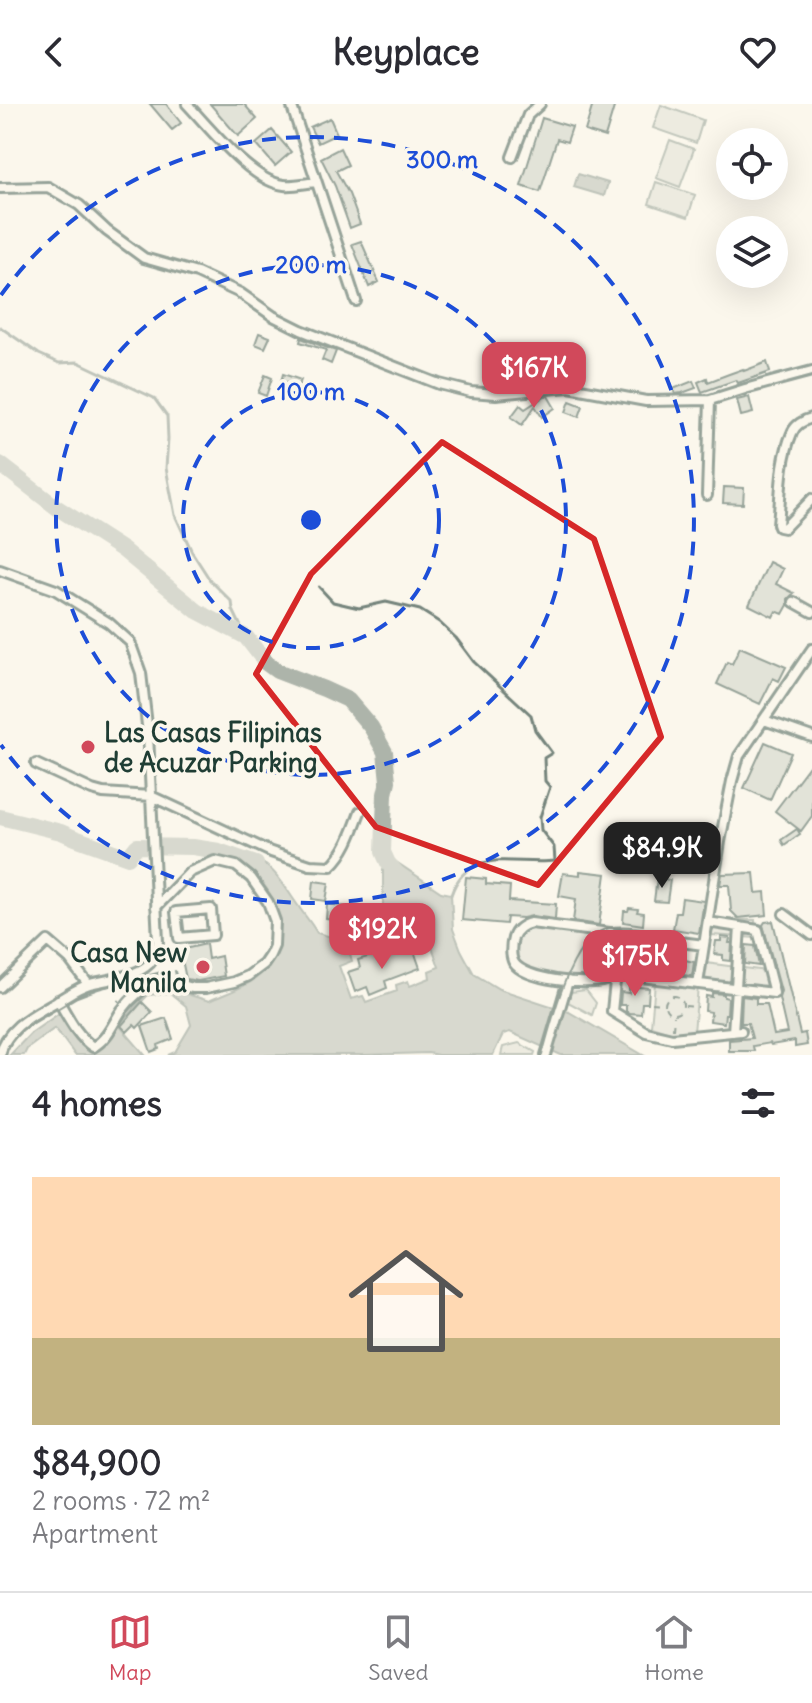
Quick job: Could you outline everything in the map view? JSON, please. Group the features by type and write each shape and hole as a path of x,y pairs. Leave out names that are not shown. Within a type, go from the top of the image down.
{"street":[{"path":"187,104 244,165 261,177 283,185 316,182"},
{"path":"291,104 356,301"},
{"path":"512,157 528,115 540,104"},
{"path":"0,188 48,187 79,205 107,231 144,258 197,273 240,293 273,316 301,330 439,384 471,392 496,394 569,387 646,401 710,400 809,371"},
{"path":"707,495 710,400"},
{"path":"812,418 793,430 784,464 779,527 784,528 812,499"},
{"path":"0,570 56,590 109,623 130,642 141,673 148,734 158,927 153,959 145,968 88,984 58,1000 14,1030 1,1044 0,1055"},
{"path":"794,602 812,612"},
{"path":"698,984 732,781 739,756 812,649"},
{"path":"764,720 812,737"},
{"path":"36,764 92,790 151,796 271,852 310,865 331,866 338,859 360,812"},
{"path":"58,1000 76,1031 93,1047 103,1042 124,1008 147,985 158,980 206,988 234,982 264,964 274,946 275,921 268,902 251,878 236,866 215,861 190,872 156,907"},
{"path":"211,909 213,935 179,938 178,926 176,912 211,909"},
{"path":"784,914 812,935"},
{"path":"704,945 531,923 520,927 515,933 512,956 521,970 540,977 568,981 594,982 616,974 774,993 758,930 708,922"},
{"path":"158,927 178,926"},
{"path":"620,934 612,1011 646,1032 672,1038 737,1032 735,988 740,927"},
{"path":"0,987 48,941 70,960 88,984"},
{"path":"546,1055 568,981"}],"path":[{"path":"177,974 173,961 179,938"},
{"path":"114,979 119,1003 124,1008"},
{"path":"675,995 683,1006 681,1011 674,1014 666,1009 665,1004 675,995"},
{"path":"652,1003 665,1004"},
{"path":"683,1006 698,1007"},
{"path":"672,1038 674,1014"}],"highlighted area":[{"path":"442,442 594,539 661,737 538,885 376,827 256,674 311,574"}],"shaded area":[{"path":"661,105 703,120 696,143 653,128"},
{"path":"670,140 694,149 680,187 656,178"},
{"path":"578,174 608,183 604,196 574,187"},
{"path":"656,182 695,195 688,217 649,204"},
{"path":"240,854 268,867 317,933 342,940 383,909 383,870 390,858 441,892 451,894 453,929 474,974 499,989 569,1012 643,1055 561,1055 510,1032 503,1034 493,1055 168,1055 175,1052 191,1025 186,1006 170,993 148,995 119,1025 145,1055 75,1055 55,1028 27,1049 24,1055 10,1055 31,1033 61,1012 85,1046 92,1049 103,1047 120,1020 147,994 174,990 209,1001 255,979 274,956 278,943 278,916 267,890 256,876 237,863","holes":["428,935 439,967 429,971 430,978 410,986 408,981 396,985 397,991 366,1002 363,996 351,999 339,966 352,961 350,954 383,942 386,949"]},
{"path":"713,919 755,920 756,938 712,935"},
{"path":"535,928 598,936 611,948 612,965 600,977 592,978 556,975 530,968 516,954 516,943 521,934"},
{"path":"706,963 766,971 770,990 703,981"},
{"path":"655,983 698,987 694,1032 670,1032 651,1026"},
{"path":"586,990 596,1003 592,1015 568,1002 571,992"},
{"path":"519,1043 535,1052 534,1055 501,1055 503,1047"}],"building":[{"path":"150,104 166,104 181,123 172,130"},
{"path":"210,104 244,104 257,119 238,136"},
{"path":"593,104 615,104 605,137 585,131"},
{"path":"330,118 337,134 318,143 310,127"},
{"path":"542,118 572,127 567,142 557,139 540,192 521,186"},
{"path":"272,130 291,152 275,166 256,144"},
{"path":"340,148 348,165 336,171 360,224 350,228 321,158"},
{"path":"361,241 379,282 369,287 352,244"},
{"path":"259,333 270,337 265,348 255,344"},
{"path":"301,338 336,351 331,364 322,360 326,350 300,342"},
{"path":"767,362 770,372 738,383 736,380 702,392 698,382 707,378 708,382"},
{"path":"283,374 301,380 298,387 281,381"},
{"path":"265,375 272,378 266,396 258,393"},
{"path":"693,381 696,388 675,394 673,389"},
{"path":"545,396 555,408 542,417 535,406 522,425 511,417 520,405 525,409"},
{"path":"749,397 753,413 741,416 737,400"},
{"path":"570,401 583,406 579,417 566,412"},
{"path":"724,487 744,488 743,504 723,503"},
{"path":"769,562 783,569 776,584 794,593 788,599 783,614 776,611 773,617 749,605"},
{"path":"740,647 786,667 779,681 773,678 760,704 717,684 727,662 732,664"},
{"path":"765,742 791,753 770,800 744,788"},
{"path":"812,762 812,816 801,831 775,811"},
{"path":"797,829 800,834 784,845 781,840"},
{"path":"580,871 606,874 599,925 573,921 576,899 559,896 563,873 580,875"},
{"path":"754,873 756,893 765,892 767,915 738,918 731,911 729,885 720,885 722,874"},
{"path":"466,877 486,879 486,884 510,886 509,901 556,904 555,919 507,917 506,924 462,920"},
{"path":"657,878 670,880 667,902 654,901"},
{"path":"314,881 329,883 326,901 312,899"},
{"path":"682,898 704,901 699,933 673,929"},
{"path":"327,904 349,907 348,921 326,919"},
{"path":"629,908 644,913 643,925 623,922 624,911"},
{"path":"773,921 800,1034 805,1033 807,1045 795,1047 795,1041 753,1046 754,1051 729,1051 729,1040 752,1038 748,1023 741,1023 742,996 756,998 756,1004 767,1004 774,1035 787,1033 779,998 781,991 763,925"},
{"path":"721,937 730,938 731,961 723,960 723,955 714,954 716,941 721,941"},
{"name":"Casa New Manila","path":"206,944 208,959 221,956 224,976 198,981 186,979 180,950"},
{"path":"746,945 755,946 759,966 745,964"},
{"path":"413,948 420,968 385,981 387,988 370,995 367,987 355,992 348,972 360,968 358,960 377,954 379,961"},
{"path":"672,957 694,962 692,976 682,975 682,970 670,968"},
{"path":"630,958 656,961 655,972 629,968"},
{"path":"629,983 649,988 648,1003 642,1003 641,1014 629,1013 626,1005 620,1005 621,992 629,993"},
{"path":"712,993 724,994 728,998 724,1023 710,1021 711,1012 705,1011 706,996 712,997"},
{"path":"142,1002 152,1012 137,1028 134,1025 127,1032 121,1026"},
{"path":"166,1018 173,1039 158,1045 159,1049 151,1052 142,1026"}],"waterway":[{"path":"0,327 39,354 59,363 78,362 154,398 167,416 166,468 175,515 192,552 210,580 232,602 246,637"},
{"path":"0,464 56,507 123,550 197,611 246,637 266,663 277,671 348,700 371,727 385,752 388,781 383,852 401,878"},
{"path":"319,587 333,602 359,608 386,602 420,610 439,622 474,662 531,715 535,730 552,753 544,758 545,781 550,787 540,817 541,830 554,847 555,861 494,861 481,864 469,869 459,879 451,895"},
{"path":"0,817 61,832 128,857 137,846 193,847 219,851 256,864"}],"tram line":[{"path":"542,1055 557,1002 573,963 595,934 609,928 625,927 676,936"},
{"path":"6,1055 8,1046 22,1030 77,997 165,971"}],"place":[{"name":"Las Casas Filipinas de Acuzar Parking","path":"88,747"},
{"name":"Casa New Manila","path":"203,967"}]}
